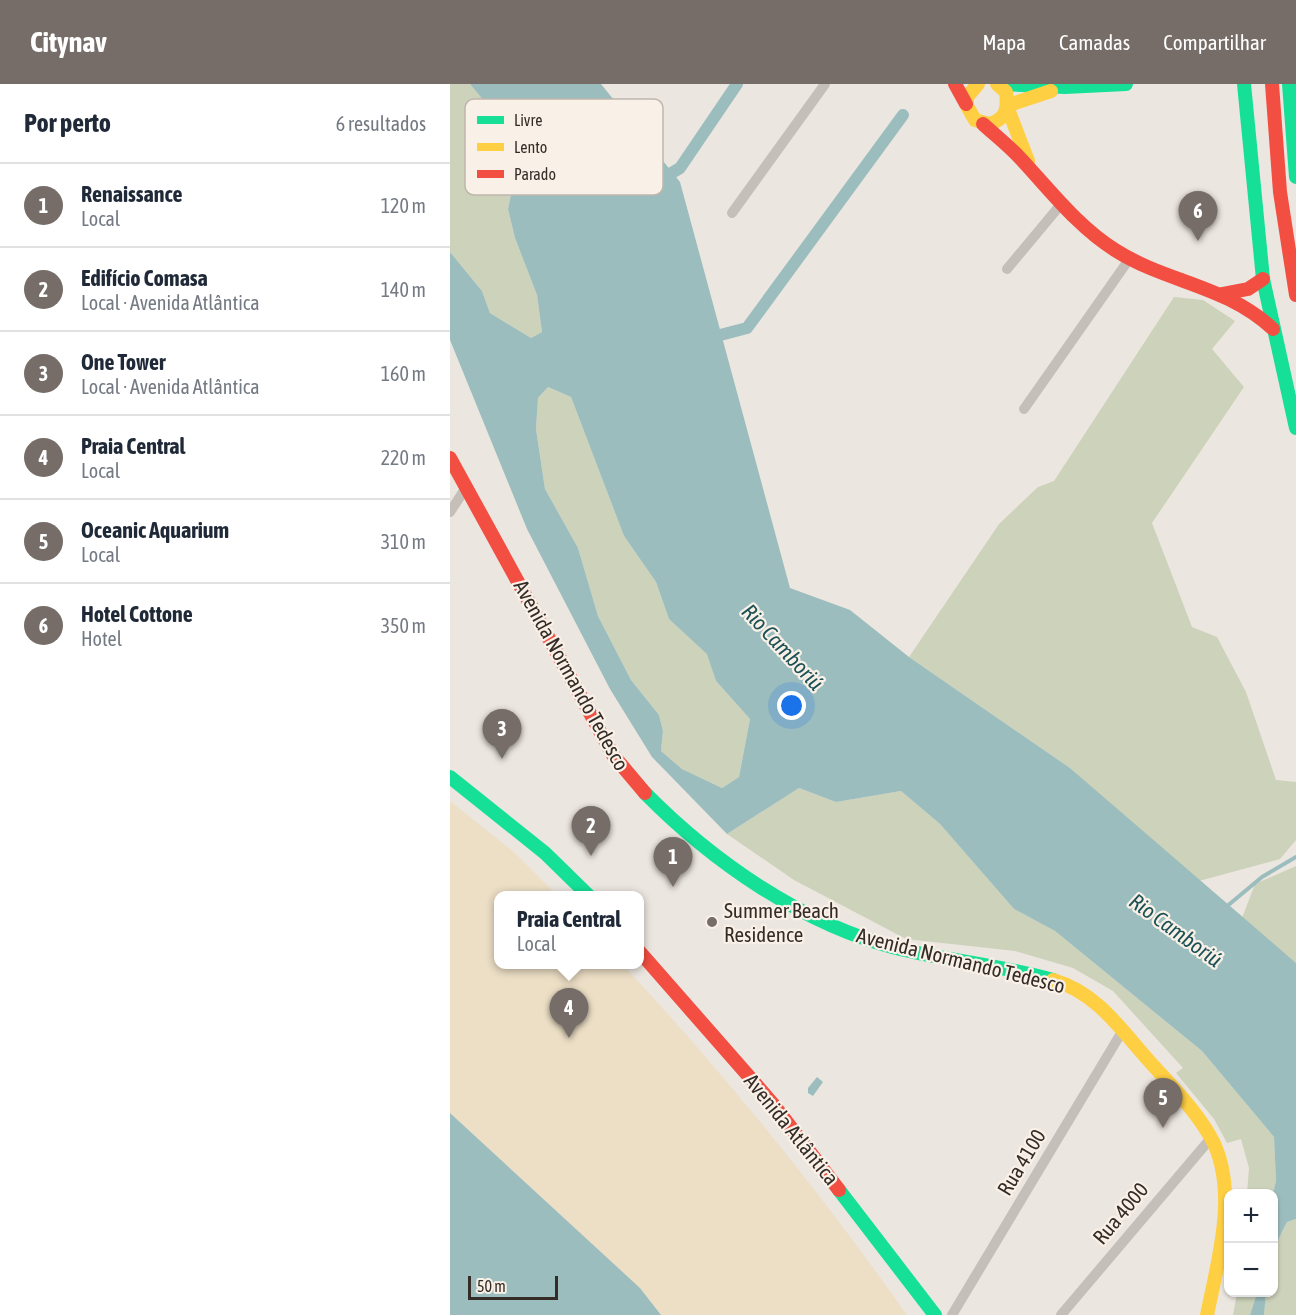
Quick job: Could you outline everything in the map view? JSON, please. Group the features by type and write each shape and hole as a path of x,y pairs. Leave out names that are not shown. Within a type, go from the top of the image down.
{"main road":[{"path":"955,84 971,117 982,124 1105,243 1130,258 1222,294 1254,311 1273,329"},
{"path":"966,104 970,90 978,84"},
{"path":"997,84 1006,92 1009,107 1033,172"},
{"path":"1002,84 1065,87 1126,84"},
{"path":"1244,84 1263,279 1296,428"},
{"path":"1272,84 1280,192 1296,295"},
{"path":"1289,84 1296,177"},
{"path":"982,124 1001,120 1009,107 1065,87"},
{"path":"1222,294 1248,289 1263,279"},
{"name":"Avenida Normando Tedesco","path":"450,458 613,755 632,781 671,818 771,893 838,928 886,946 1016,970 1062,983 1095,1002 1123,1030 1196,1116 1210,1138 1221,1166 1223,1194 1221,1229 1207,1315"},
{"path":"450,777 545,853 584,891"},
{"name":"Avenida Atlântica","path":"644,957 773,1104 934,1315"}],"street":[{"path":"732,213 825,84"},
{"path":"1007,269 1062,203"},
{"path":"1024,409 1130,258"},
{"path":"450,512 467,486"},
{"name":"Rua 4100","path":"952,1315 1123,1030"},
{"name":"Rua 4000","path":"1061,1315 1210,1138"}],"green space":[{"path":"450,84 470,84 482,99 465,99 465,195 511,195 508,209 515,238 537,295 542,332 531,338 490,313 482,291 450,252"},
{"path":"1174,297 1203,300 1235,321 1212,349 1244,387 1152,523 1192,627 1217,637 1246,692 1276,780 1296,782 1296,840 1280,859 1199,881 1070,768 909,657 999,524 1038,487 1054,481"},
{"path":"548,387 571,397 624,536 656,582 669,619 708,654 716,681 750,719 739,777 722,788 682,769 661,751 663,731 659,715 631,680 598,616 578,548 545,489 536,429 538,398"},
{"path":"799,788 836,802 901,791 940,824 1014,909 1055,931 1202,1051 1274,1137 1276,1181 1274,1189 1247,1189 1249,1168 1241,1139 1227,1143 1214,1119 1176,1073 1183,1068 1113,991 1073,968 1015,951 906,939 794,880 727,834"},
{"path":"1296,866 1296,963 1242,918 1255,884"},
{"path":"1296,1219 1296,1315 1264,1315 1266,1297 1278,1297 1278,1240 1287,1222"},
{"path":"1236,1297 1256,1297 1250,1315 1233,1315"}],"sand":[{"path":"450,801 515,853 553,891 494,891 494,969 627,969 771,1135 841,1224 907,1315 661,1315 640,1288 450,1113"}],"water":[{"path":"470,84 601,84 613,99 482,99"},
{"name":"Rio Camboriú","path":"663,161 680,182 790,588 850,610 909,657 1070,768 1296,963 1296,1219 1287,1222 1278,1240 1278,1189 1274,1189 1276,1181 1274,1137 1202,1051 1055,931 1014,909 940,824 901,791 836,802 799,788 727,834 652,757 610,689 527,529 450,340 450,252 482,291 490,313 531,338 542,332 537,295 515,238 508,209 511,195 663,195","holes":["548,387 571,397 624,536 656,582 669,619 707,654 716,681 750,719 739,777 722,788 682,769 661,751 663,731 659,715 631,680 598,616 578,548 545,489 536,429 538,398"]},
{"path":"817,1077 823,1082 813,1096 808,1093 808,1088"},
{"path":"450,1113 640,1288 661,1315 450,1315"},
{"path":"1256,1297 1266,1297 1264,1315 1250,1315"}],"waterway":[{"path":"663,178 680,168 737,84"},
{"path":"705,339 747,328 903,115"},
{"path":"1226,907 1262,877 1296,857"}],"traffic: fast":[{"path":"1002,84 1065,87 1126,84"},
{"path":"1244,84 1263,279"},
{"path":"1289,84 1296,177"},
{"path":"1263,279 1296,428"},
{"path":"450,777 545,853 584,891"},
{"path":"645,793 699,843 729,866 760,887 827,923 896,948 1014,970 1053,980"},
{"path":"839,1190 935,1315"}],"traffic: slow":[{"path":"978,84 967,97 967,106 975,120 989,124 1000,119 1006,108 1006,92 997,84"},
{"path":"1009,105 1051,91"},
{"path":"1008,109 1028,161"},
{"path":"1053,980 1081,992 1103,1010 1187,1104 1210,1136 1219,1156 1224,1178 1225,1201 1221,1248 1207,1315"}],"traffic: jam":[{"path":"955,84 966,104"},
{"path":"1272,84 1280,192 1296,295"},
{"path":"983,124 1016,154 1077,219 1102,241 1135,261 1236,303 1255,314 1273,329"},
{"path":"1222,294 1248,289 1263,279"},
{"path":"450,458 613,755 645,793"},
{"path":"644,957 773,1104 839,1190"}],"place":[{"name":"Hotel Cottone","path":"1198,241"},
{"name":"One Tower","path":"502,759"},
{"name":"Edifício Comasa","path":"591,856"},
{"name":"Renaissance","path":"673,887"},
{"name":"Summer Beach Residence","path":"712,922"},
{"name":"Praia Central","path":"569,1038"},
{"name":"Oceanic Aquarium","path":"1163,1128"}]}
